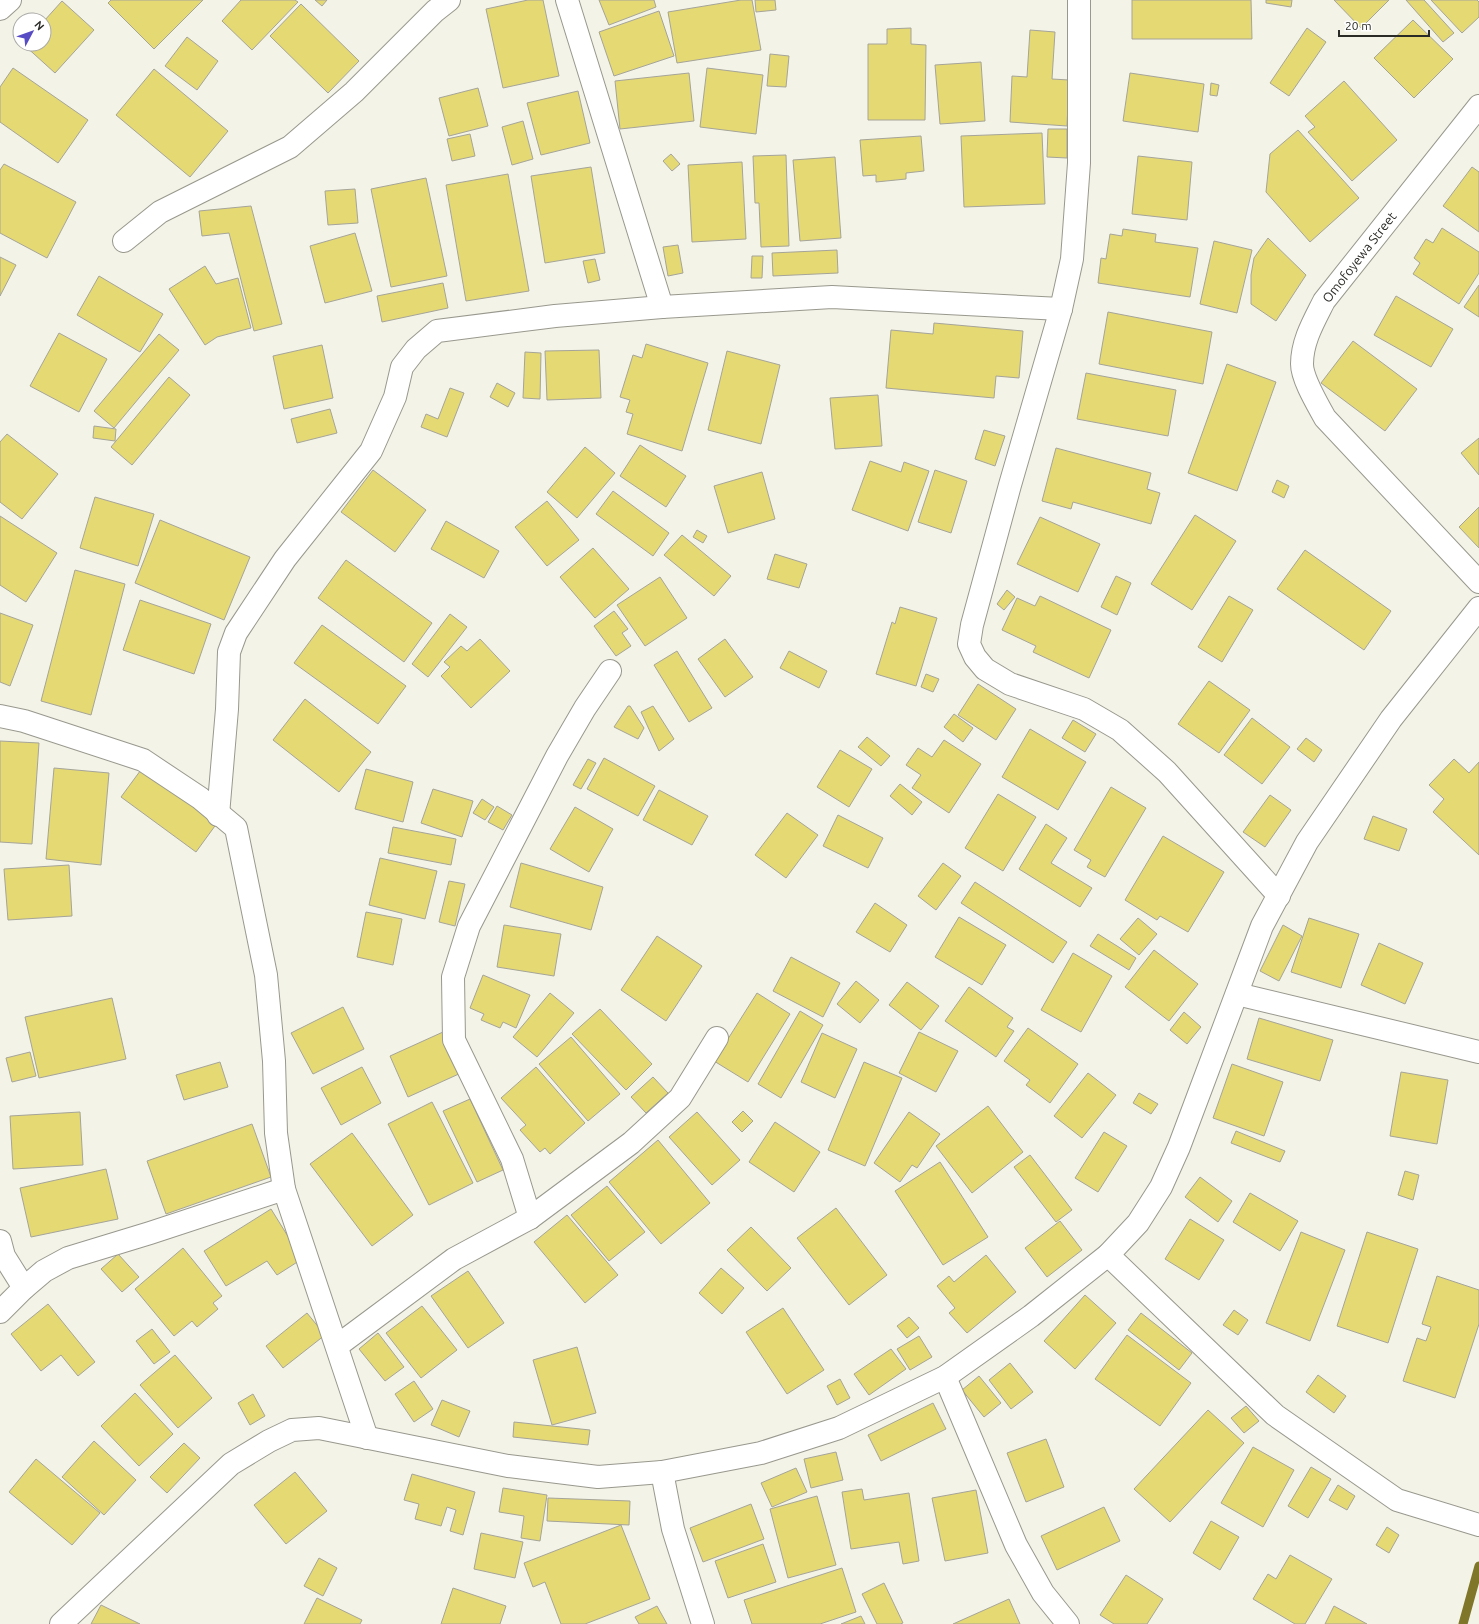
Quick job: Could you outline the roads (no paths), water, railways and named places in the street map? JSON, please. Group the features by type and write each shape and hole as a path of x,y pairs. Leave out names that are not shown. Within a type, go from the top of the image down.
{"street":[{"path":"0,9 10,0"},
{"path":"124,241 160,212 290,147 354,92 435,11 449,0"},
{"path":"568,0 662,307"},
{"path":"1077,0 1079,163 1072,259 1061,309 1010,485 972,625 969,644 975,657 985,669 1010,684 1084,709 1120,730 1166,772 1278,896"},
{"name":"Omofoyewa Street","path":"1479,106 1324,301 1307,335 1302,365 1310,390 1325,418 1479,582"},
{"path":"218,815 227,709 229,652 236,633 285,559 371,451 395,397 402,367 416,349 437,331 555,316 662,307 832,297 1061,309"},
{"path":"61,1624 231,1464 269,1441 292,1430 319,1428 508,1466 598,1477 662,1472 761,1453 840,1428 945,1377 1031,1316 1108,1255 1138,1223 1161,1187 1179,1147 1262,926 1307,842 1391,719 1479,608"},
{"path":"530,1218 512,1159 454,1040 453,977 469,926 557,756 585,708 610,671"},
{"path":"0,716 24,721 143,760 200,798 218,815 236,828 266,975 274,1061 276,1133 284,1189 367,1438"},
{"path":"1237,994 1479,1052"},
{"path":"337,1346 454,1259 530,1218 631,1143 680,1098 717,1038"},
{"path":"0,1312 24,1288 44,1272 68,1258 284,1189"},
{"path":"0,1241 4,1256 24,1288"},
{"path":"1108,1255 1275,1415 1397,1500 1479,1525"},
{"path":"945,1377 1016,1545 1043,1592 1068,1624"},
{"path":"662,1472 673,1529 703,1624"}],"waterway":[{"path":"1463,1624 1479,1566"}]}
